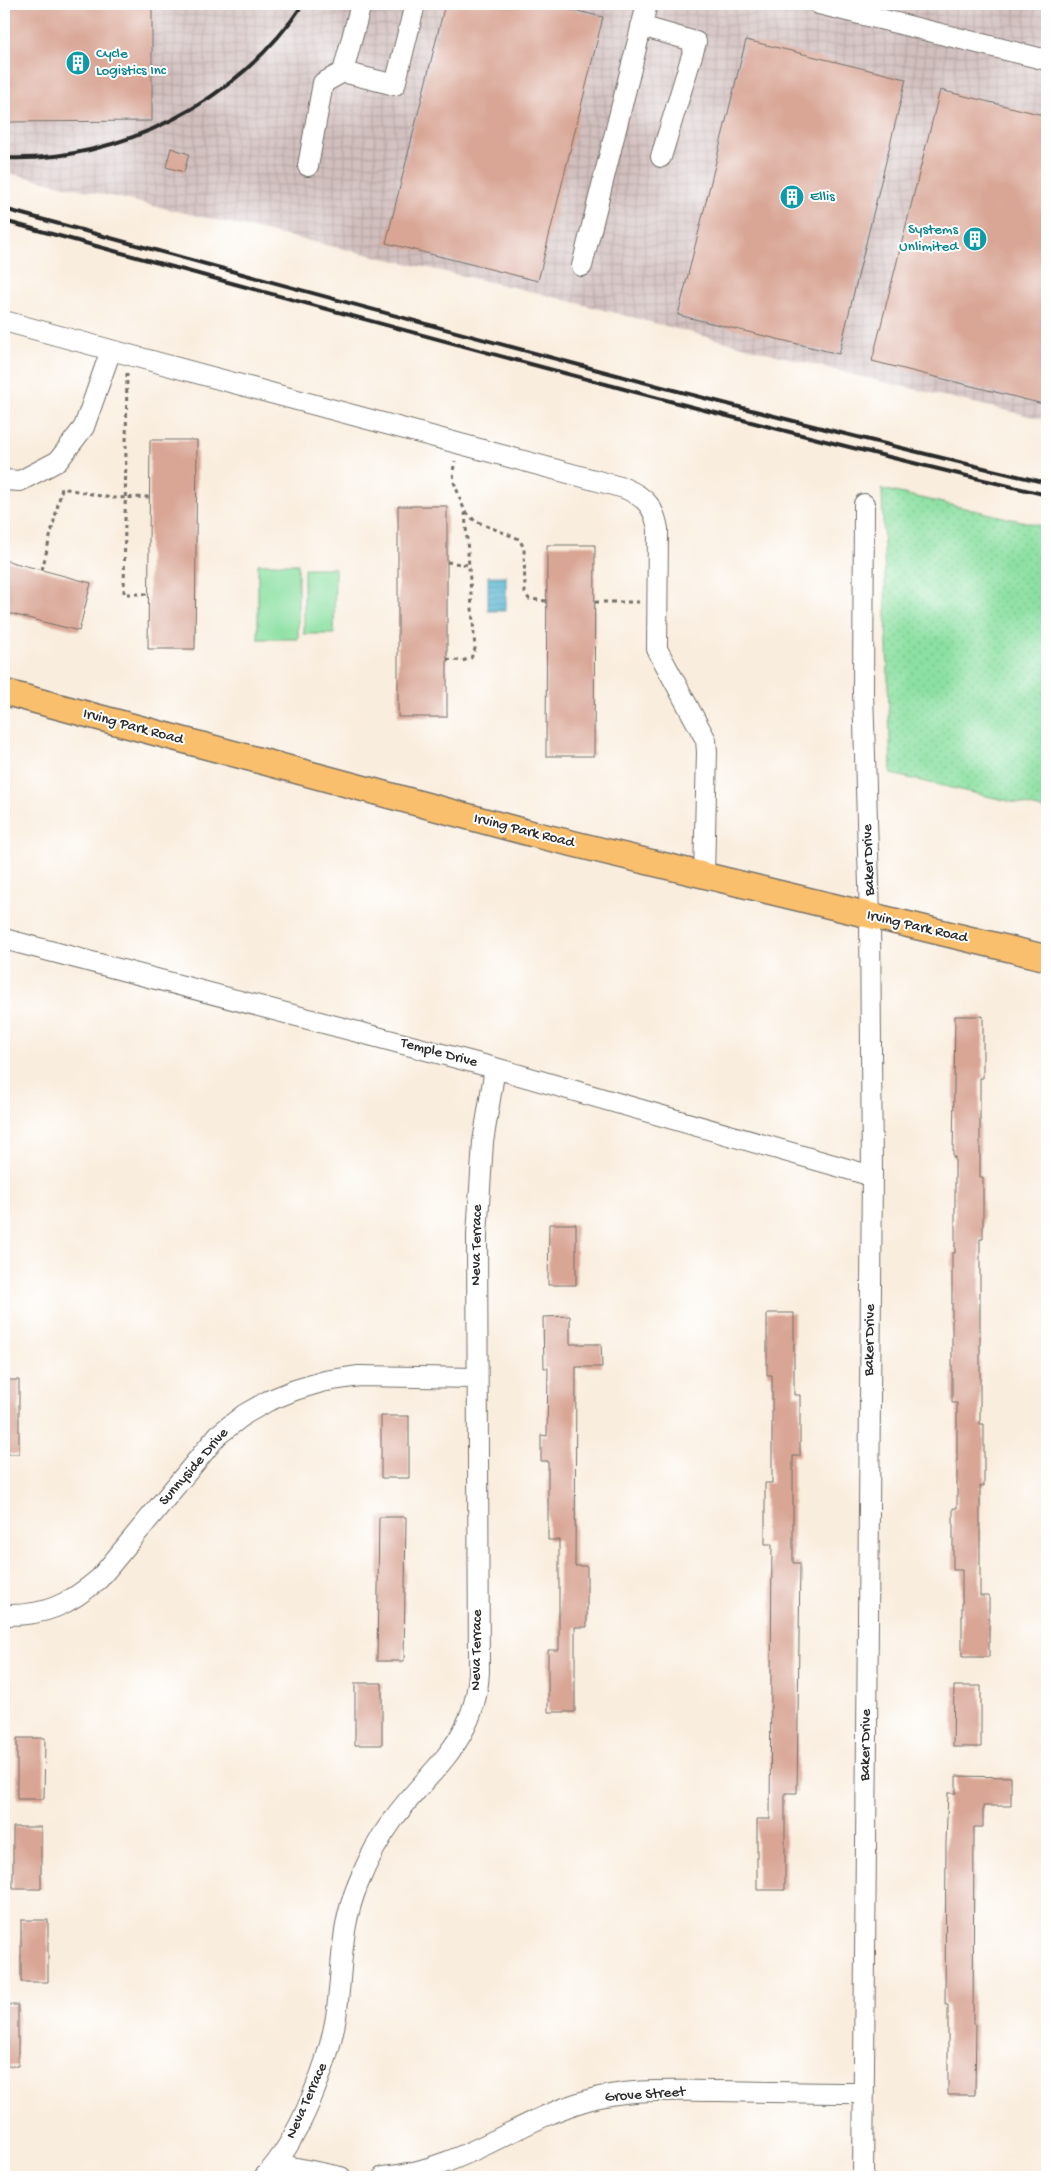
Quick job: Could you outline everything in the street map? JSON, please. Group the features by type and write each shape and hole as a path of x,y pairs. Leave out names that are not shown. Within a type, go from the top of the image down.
{"main road":[{"name":"Irving Park Road","path":"4,692 533,834 704,874 870,917 1047,958"}],"street":[{"path":"343,72 361,4"},
{"path":"308,166 323,83 343,72 395,85 415,4"},
{"path":"582,266 647,4"},
{"path":"819,4 1047,60"},
{"path":"641,26 696,42 661,156"},
{"path":"4,321 638,494 649,502 656,514 658,529 657,649 706,740 704,874"},
{"path":"4,480 20,480 58,461 84,427 111,350"},
{"name":"Baker Drive","path":"863,2177 872,1176 870,917 863,691 864,504"},
{"name":"Temple Drive","path":"4,939 495,1068 872,1176"},
{"name":"Neva Terrace","path":"270,2171 322,2073 336,2017 342,1943 357,1885 374,1850 392,1821 447,1756 465,1730 474,1708 479,1671 476,1378 478,1196 483,1142 495,1068"},
{"name":"Sunnyside Drive","path":"4,1615 29,1615 49,1610 77,1598 99,1579 218,1435 245,1414 268,1401 325,1381 359,1376 476,1378"},
{"name":"Grove Street","path":"384,2177 405,2175 437,2167 477,2151 540,2120 587,2100 621,2093 658,2091 863,2093"},
{"path":"270,2171 341,2177"}],"path":[{"path":"131,355 126,380 124,594 148,594"},
{"path":"447,659 462,661 471,658 474,649 465,512 454,482 453,471 459,444"},
{"path":"42,570 62,488 111,498 149,497"},
{"path":"465,512 476,521 519,539 524,548 525,593 528,599 547,601"},
{"path":"447,562 468,565"},
{"path":"595,602 657,602"}],"shaded area":[{"path":"4,4 1047,4 1047,420 862,377 538,293 4,172"}],"green space":[{"path":"882,489 1047,527 1047,810 891,774"},
{"path":"258,564 298,564 298,639 258,639"},
{"path":"304,568 335,568 334,634 304,634"}],"water":[{"path":"488,576 506,576 506,611 488,611"}],"building":[{"name":"Cycle Logistics Inc","path":"4,4 152,4 152,121 4,122"},
{"path":"445,4 547,4 603,17 538,281 386,243"},
{"name":"Ellis","path":"746,40 906,79 839,354 678,315"},
{"name":"Systems Unlimited","path":"940,90 1047,116 1047,405 872,361"},
{"path":"171,148 189,154 184,172 166,167"},
{"path":"150,440 197,440 195,649 148,649"},
{"path":"398,506 447,506 447,717 398,717"},
{"path":"547,545 595,545 594,756 546,756"},
{"path":"4,560 91,583 79,631 4,612"},
{"path":"955,1016 983,1016 983,1078 980,1078 980,1177 983,1177 983,1239 980,1239 980,1424 984,1424 984,1486 980,1486 980,1596 989,1596 989,1657 962,1657 962,1570 953,1570 953,1508 957,1508 957,1403 952,1403 952,1253 955,1253 955,1157 953,1157"},
{"path":"549,1224 576,1224 576,1285 548,1285"},
{"path":"767,1313 794,1313 794,1395 800,1395 800,1456 793,1456 793,1563 800,1563 797,1793 785,1793 785,1890 757,1890 757,1819 770,1819 772,1544 765,1544 765,1483 772,1483 772,1375 767,1375"},
{"path":"570,1316 570,1344 601,1344 602,1367 576,1367 575,1566 587,1566 587,1627 575,1627 575,1712 548,1712 548,1650 559,1650 559,1540 548,1540 548,1461 541,1461 541,1435 547,1436 548,1368 544,1368 543,1317"},
{"path":"4,1380 19,1380 19,1454 4,1454"},
{"path":"381,1416 409,1416 409,1478 381,1478"},
{"path":"379,1517 406,1517 404,1661 377,1661"},
{"path":"355,1683 382,1683 382,1745 355,1745"},
{"path":"954,1686 981,1686 981,1747 953,1747"},
{"path":"17,1738 45,1738 44,1799 17,1799"},
{"path":"956,1776 1011,1777 1011,1806 983,1806 983,1827 974,1827 973,2024 976,2024 975,2095 948,2095 948,2005 945,2005 946,1842 948,1793 956,1793"},
{"path":"13,1827 41,1827 41,1889 13,1889"},
{"path":"21,1920 48,1920 48,1982 21,1982"},
{"path":"4,2005 18,2005 18,2066 4,2066"}],"railway":[{"path":"4,158 48,157 91,150 133,137 173,119 211,97 246,70 277,39 303,4"},
{"path":"4,209 655,385 916,452 1047,483"},
{"path":"4,221 655,397 916,464 1047,495"}],"place":[{"name":"Cycle Logistics Inc","path":"78,63"},
{"name":"Ellis","path":"792,197"},
{"name":"Systems Unlimited","path":"975,239"}]}
